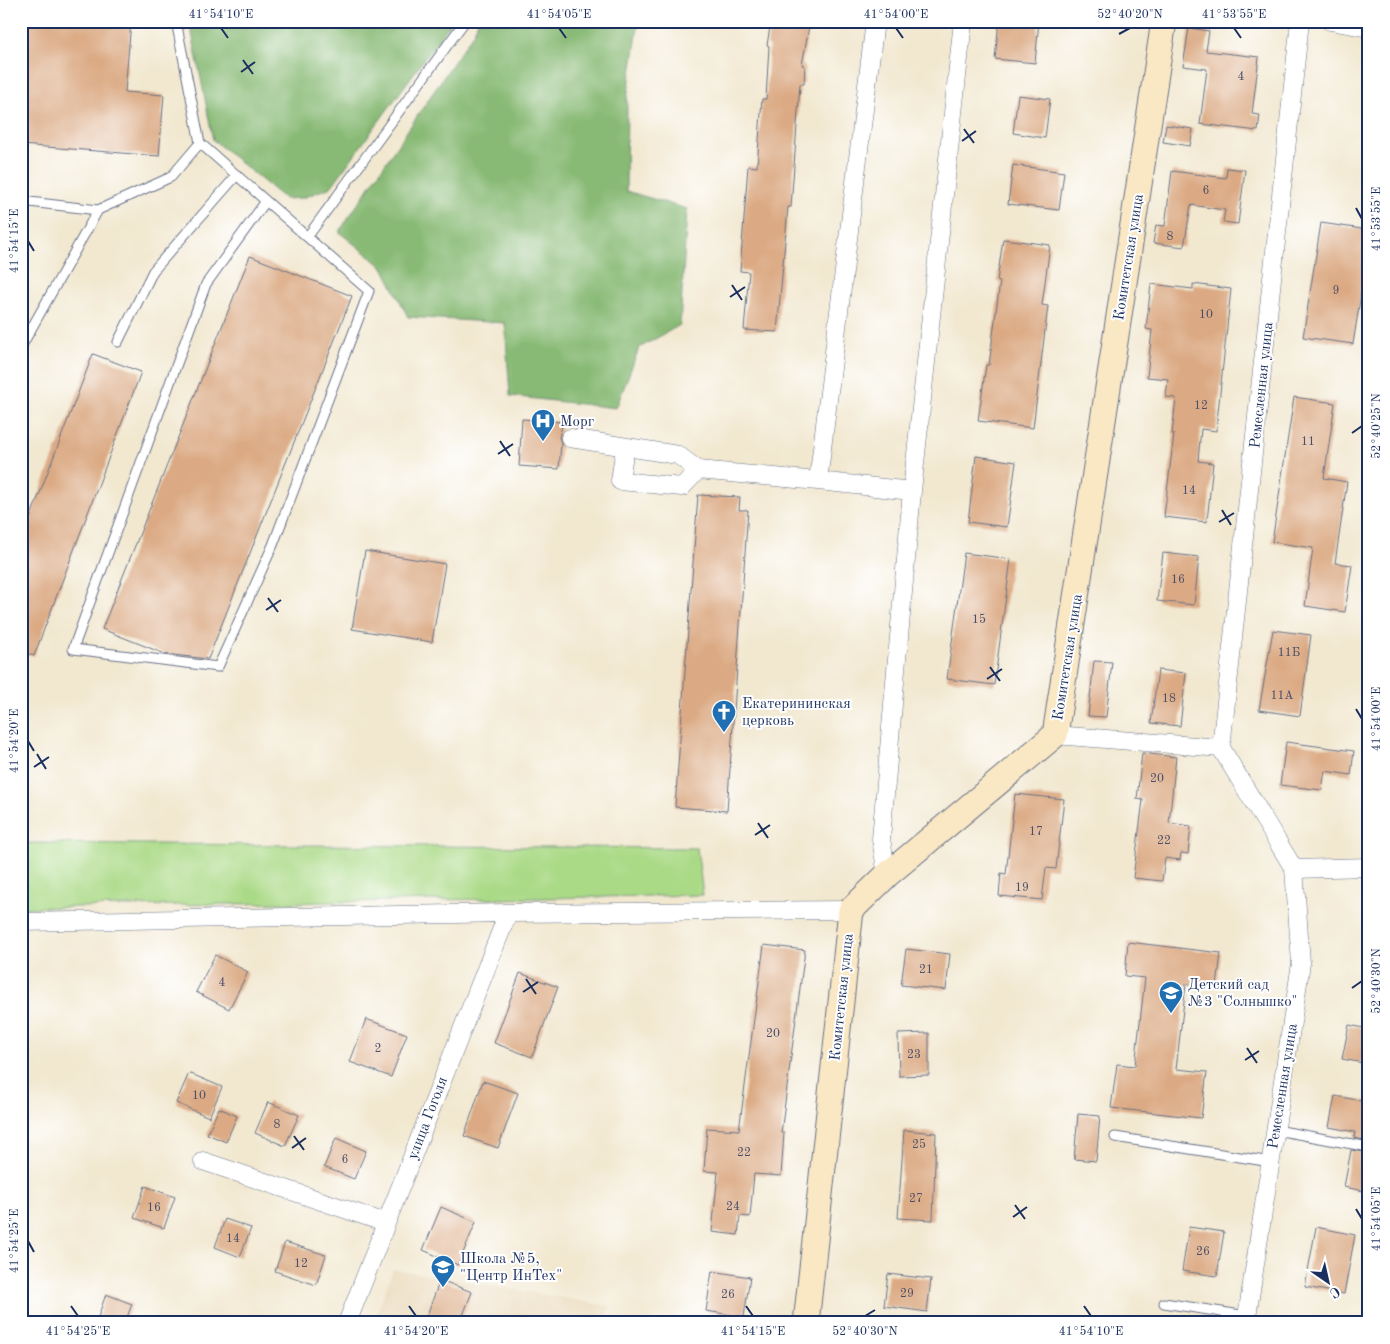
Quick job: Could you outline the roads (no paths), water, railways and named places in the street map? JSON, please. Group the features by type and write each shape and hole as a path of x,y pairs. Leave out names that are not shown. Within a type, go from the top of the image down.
{"street":[{"path":"818,481 875,21"},
{"path":"887,874 881,839 912,491 963,21"},
{"name":"Комитетская улица","path":"806,1323 851,910 887,874 1055,735 1164,21"},
{"name":"Ремесленная улица","path":"1247,1319 1301,962 1294,868 1221,748 1300,21"},
{"path":"1330,21 1369,28"},
{"path":"570,438 678,455 698,470 912,491"},
{"path":"625,447 620,481 682,487 698,470"},
{"path":"1055,735 1221,748"},
{"path":"1294,868 1369,867"},
{"path":"21,922 508,913 851,910"},
{"name":"улица Гоголя","path":"347,1323 508,913"},
{"path":"203,1161 386,1223"}],"lane":[{"path":"176,21 200,143 308,236 368,291 272,545 218,667 73,649 206,284 266,201"},
{"path":"308,236 465,21"},
{"path":"21,201 98,210 171,177 200,143"},
{"path":"118,342 153,271 237,175"},
{"path":"21,347 98,210"},
{"path":"1276,1130 1369,1147"},
{"path":"1115,1137 1271,1162"},
{"path":"1164,1303 1247,1319"}],"place":[{"name":"Морг","path":"543,442"},
{"name":"Екатерининская церковь","path":"724,733"},
{"name":"Детский сад №3 \"Солнышко\"","path":"1171,1014"},
{"name":"Школа №5, \"Центр ИнТех\"","path":"443,1288"}]}
